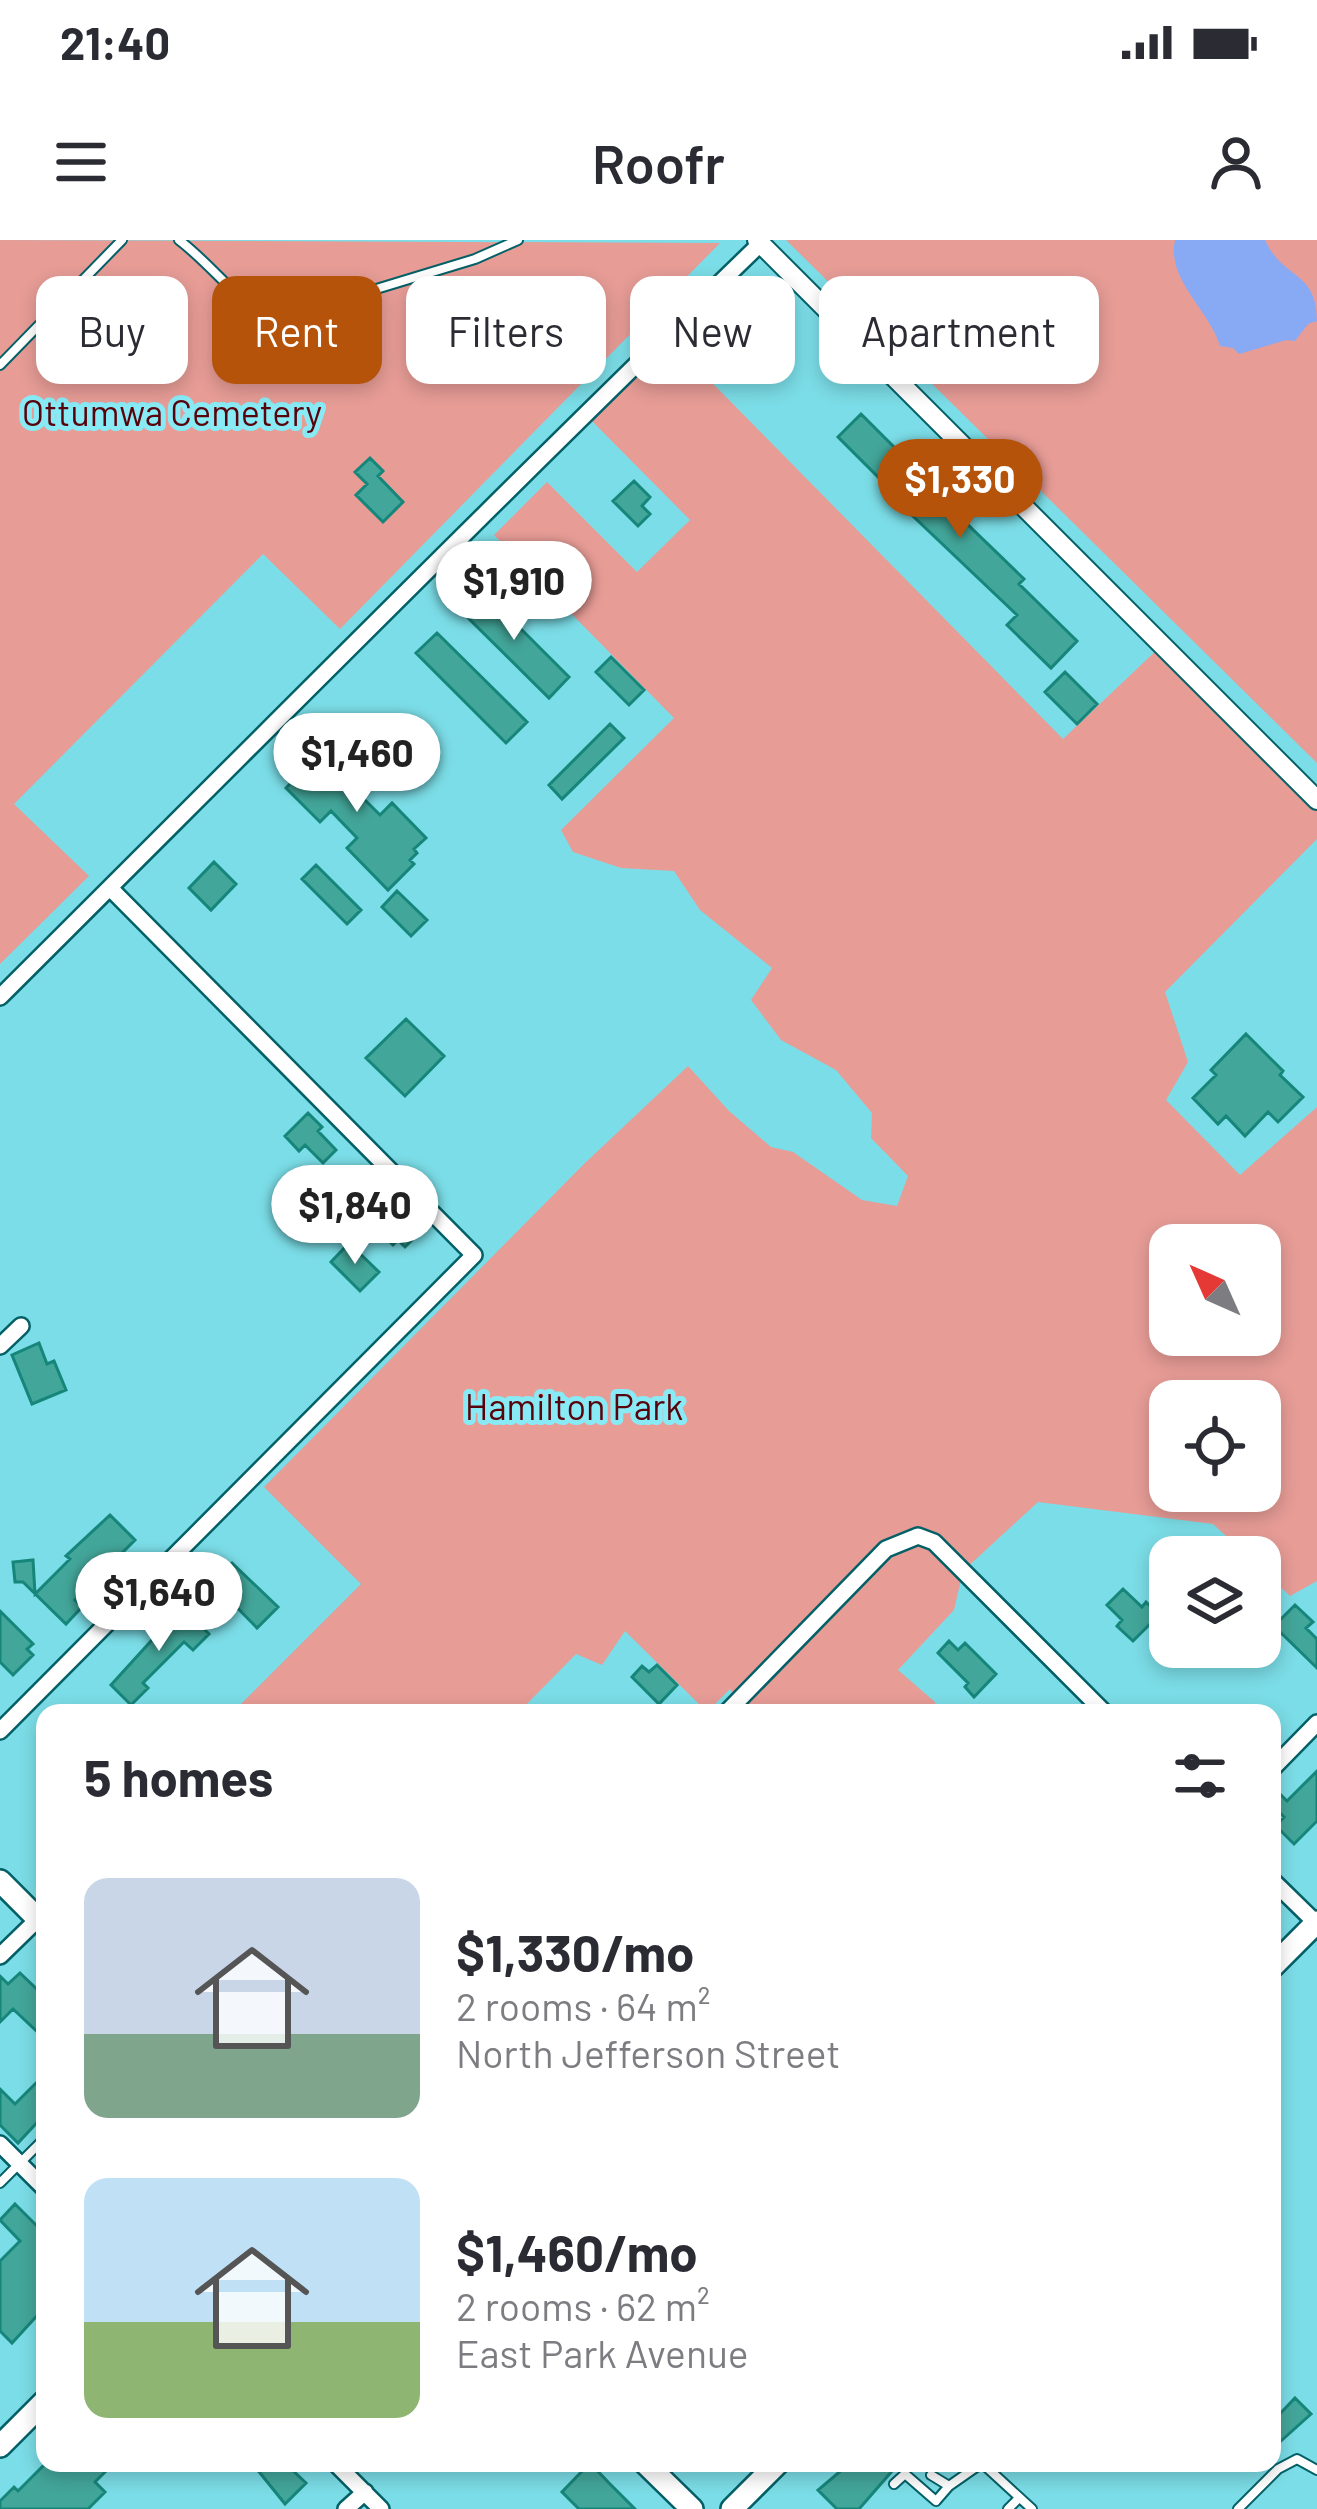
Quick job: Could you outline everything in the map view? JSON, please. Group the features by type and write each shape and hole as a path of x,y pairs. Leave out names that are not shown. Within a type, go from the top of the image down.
{"main road":[{"path":"0,1881 36,1918"},
{"path":"1281,1958 1316,1923"},
{"path":"0,2446 36,2410"},
{"path":"654,2472 692,2509"},
{"path":"732,2509 769,2472"}],"street":[{"path":"0,997 759,242 1317,800"},
{"path":"0,1731 474,1255 110,888"},
{"path":"0,1346 21,1326"},
{"path":"735,1704 886,1550 918,1536 934,1542 1096,1704"},
{"path":"1281,1760 1317,1723"},
{"path":"1281,1889 1316,1923"},
{"path":"0,1956 36,1927"},
{"path":"0,2144 36,2180"},
{"path":"344,2472 381,2509"},
{"path":"346,2509 365,2492"}],"lane":[{"path":"0,365 122,240"},
{"path":"179,240 261,316 280,327 301,331 373,290 475,259 518,240"},
{"path":"0,2183 36,2147"},
{"path":"1281,2467 1297,2459 1317,2470"},
{"path":"894,2485 905,2474 936,2505 949,2486 969,2472"},
{"path":"991,2472 1032,2509"},
{"path":"1238,2509 1275,2472"},
{"path":"931,2475 949,2486"},
{"path":"1008,2509 1018,2498"}],"green space":[{"name":"Ottumwa Cemetery","path":"0,240 720,243 688,276 630,276 630,334 606,359 606,276 406,276 406,384 581,384 340,629 263,554 14,804 89,876 0,964"},
{"path":"786,240 1317,240 1317,763 932,384 1099,384 1099,276 823,276"},
{"name":"Hamilton Park","path":"630,370 630,384 713,384 1063,739 1162,645 1317,800 1317,839 1165,992 1188,1062 1166,1100 1240,1175 1317,1107 1317,1581 1290,1596 1281,1588 1281,1536 1226,1536 1213,1524 1038,1502 963,1571 954,1610 898,1670 936,1704 740,1704 730,1689 715,1704 699,1704 625,1631 602,1665 576,1654 527,1704 241,1704 361,1584 264,1487 584,1164 688,1066 771,1147 793,1152 862,1200 897,1206 908,1176 871,1138 872,1113 836,1070 781,1040 751,1000 772,968 700,910 674,871 621,868 573,852 561,830 674,718 494,535 547,482 637,572 690,520 586,415"}],"water":[{"path":"1175,240 1265,240 1312,293 1317,321 1308,324 1295,341 1239,354 1220,346 1177,268"}],"building":[{"path":"861,414 903,456 900,459 1024,579 1019,584 1077,641 1051,668 1007,625 1017,615 896,500 838,437"},
{"path":"370,458 383,471 378,476 403,502 383,522 356,495 367,484 355,472"},
{"path":"634,481 650,497 642,506 650,514 638,526 613,501"},
{"path":"480,588 569,677 549,698 459,609"},
{"path":"437,633 527,722 506,743 416,653"},
{"path":"611,657 644,690 629,705 596,672"},
{"path":"1065,672 1097,704 1077,724 1045,692"},
{"path":"610,724 624,738 562,799 549,785"},
{"path":"331,743 365,777 353,789 380,815 392,803 426,838 414,849 417,853 410,860 414,864 388,890 347,848 357,838 331,811 320,822 286,788 297,777 292,772 314,750 319,755"},
{"path":"214,862 236,884 211,910 189,888"},
{"path":"316,865 361,910 347,924 302,879"},
{"path":"397,891 427,920 411,936 382,907"},
{"path":"406,1019 444,1056 405,1096 366,1058"},
{"path":"1246,1034 1303,1097 1278,1122 1268,1112 1245,1136 1226,1116 1218,1124 1193,1098 1216,1075 1211,1070"},
{"path":"308,1113 336,1150 323,1163 305,1145 299,1151 285,1136"},
{"path":"386,1210 395,1219 402,1213 421,1231 405,1247 398,1240 393,1245 372,1224"},
{"path":"349,1243 379,1272 360,1291 331,1262"},
{"path":"39,1343 47,1364 54,1361 66,1390 32,1404 12,1355"},
{"path":"110,1515 135,1540 75,1600 82,1607 66,1624 35,1594 70,1559 66,1556"},
{"path":"33,1560 35,1594 23,1582 15,1582 13,1562"},
{"path":"232,1563 278,1607 257,1628 212,1582"},
{"path":"1123,1589 1142,1607 1146,1602 1149,1605 1149,1625 1133,1641 1117,1626 1122,1620 1107,1605"},
{"path":"1295,1605 1313,1622 1306,1628 1317,1639 1317,1668 1281,1633 1281,1619"},
{"path":"182,1607 209,1634 193,1650 184,1642 143,1683 148,1688 132,1704 111,1685"},
{"path":"0,1611 33,1644 27,1649 33,1655 13,1675 0,1662"},
{"path":"949,1641 958,1650 965,1643 996,1674 974,1697 965,1687 968,1683 938,1653"},
{"path":"657,1665 677,1685 659,1704 632,1677 642,1666 649,1672"},
{"path":"1317,1771 1317,1821 1294,1844 1281,1831 1281,1795 1287,1801"},
{"path":"20,1973 36,1988 36,2031 13,2009 0,2022 0,1976 8,1984"},
{"path":"36,2083 36,2124 18,2143 0,2125 0,2089 15,2104"},
{"path":"15,2204 36,2225 36,2317 12,2343 0,2331 0,2261 20,2241 0,2220"},
{"path":"1295,2398 1311,2414 1281,2441 1281,2413"},
{"path":"37,2472 105,2472 95,2482 105,2492 88,2509 0,2509 0,2501 14,2487 18,2491"},
{"path":"259,2472 294,2472 306,2483 285,2504"},
{"path":"581,2472 599,2472 635,2509 579,2509 562,2492"},
{"path":"839,2472 891,2472 859,2509 837,2509 818,2490"}]}
